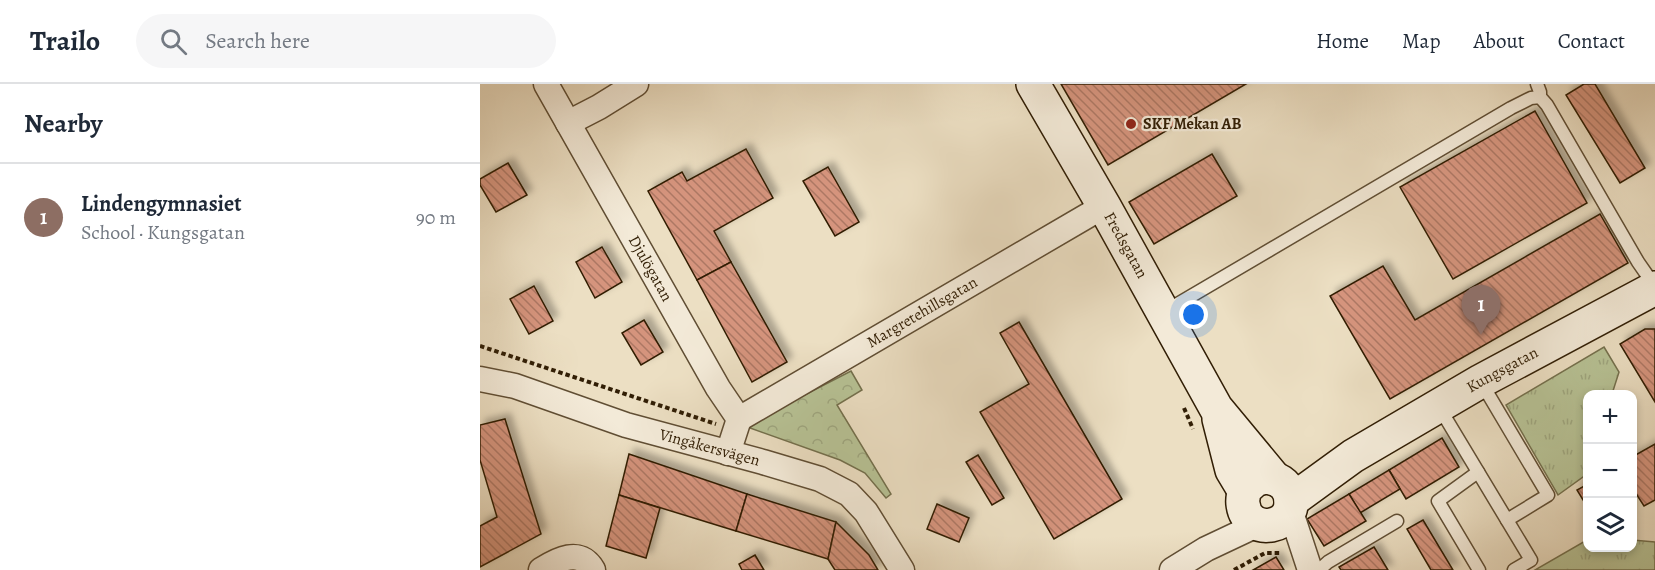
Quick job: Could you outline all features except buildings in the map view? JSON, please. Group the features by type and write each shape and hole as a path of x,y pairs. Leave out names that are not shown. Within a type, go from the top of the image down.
{"street":[{"name":"Djulögatan","path":"546,84 718,388 739,419"},
{"path":"568,123 636,84"},
{"name":"Fredsgatan","path":"1034,84 1216,408 1232,470 1271,507 1309,570"},
{"name":"Margretehillsgatan","path":"739,419 1104,206"},
{"name":"Kungsgatan","path":"1172,570 1353,456 1480,381 1655,287"},
{"name":"Vingåkersvägen","path":"480,379 515,386 626,425 820,479 849,494 866,512 902,570"},
{"path":"728,453 739,419"},
{"path":"541,570 560,558 585,563"}],"lane":[{"path":"1537,84 1540,97 1547,105 1638,262 1655,287"},
{"path":"1164,312 1511,108 1531,98 1540,97"},
{"path":"1480,381 1548,495 1508,520"},
{"path":"1438,406 1531,560 1514,570"},
{"path":"1478,472 1438,501 1479,570"},
{"path":"1318,570 1397,521"}],"path":[{"path":"1234,570 1265,553 1271,507"}],"green space":[{"path":"1604,347 1619,372 1613,390 1583,390 1583,477 1558,495 1506,405"},
{"path":"851,371 862,390 837,405 891,494 886,498 865,473 840,460 750,428 750,423"},
{"path":"1637,540 1655,542 1655,570 1535,570 1583,542 1583,552 1637,552"}],"place":[{"name":"SKF Mekan AB","path":"1131,124"},
{"name":"Lindengymnasiet","path":"1481,335"}]}
